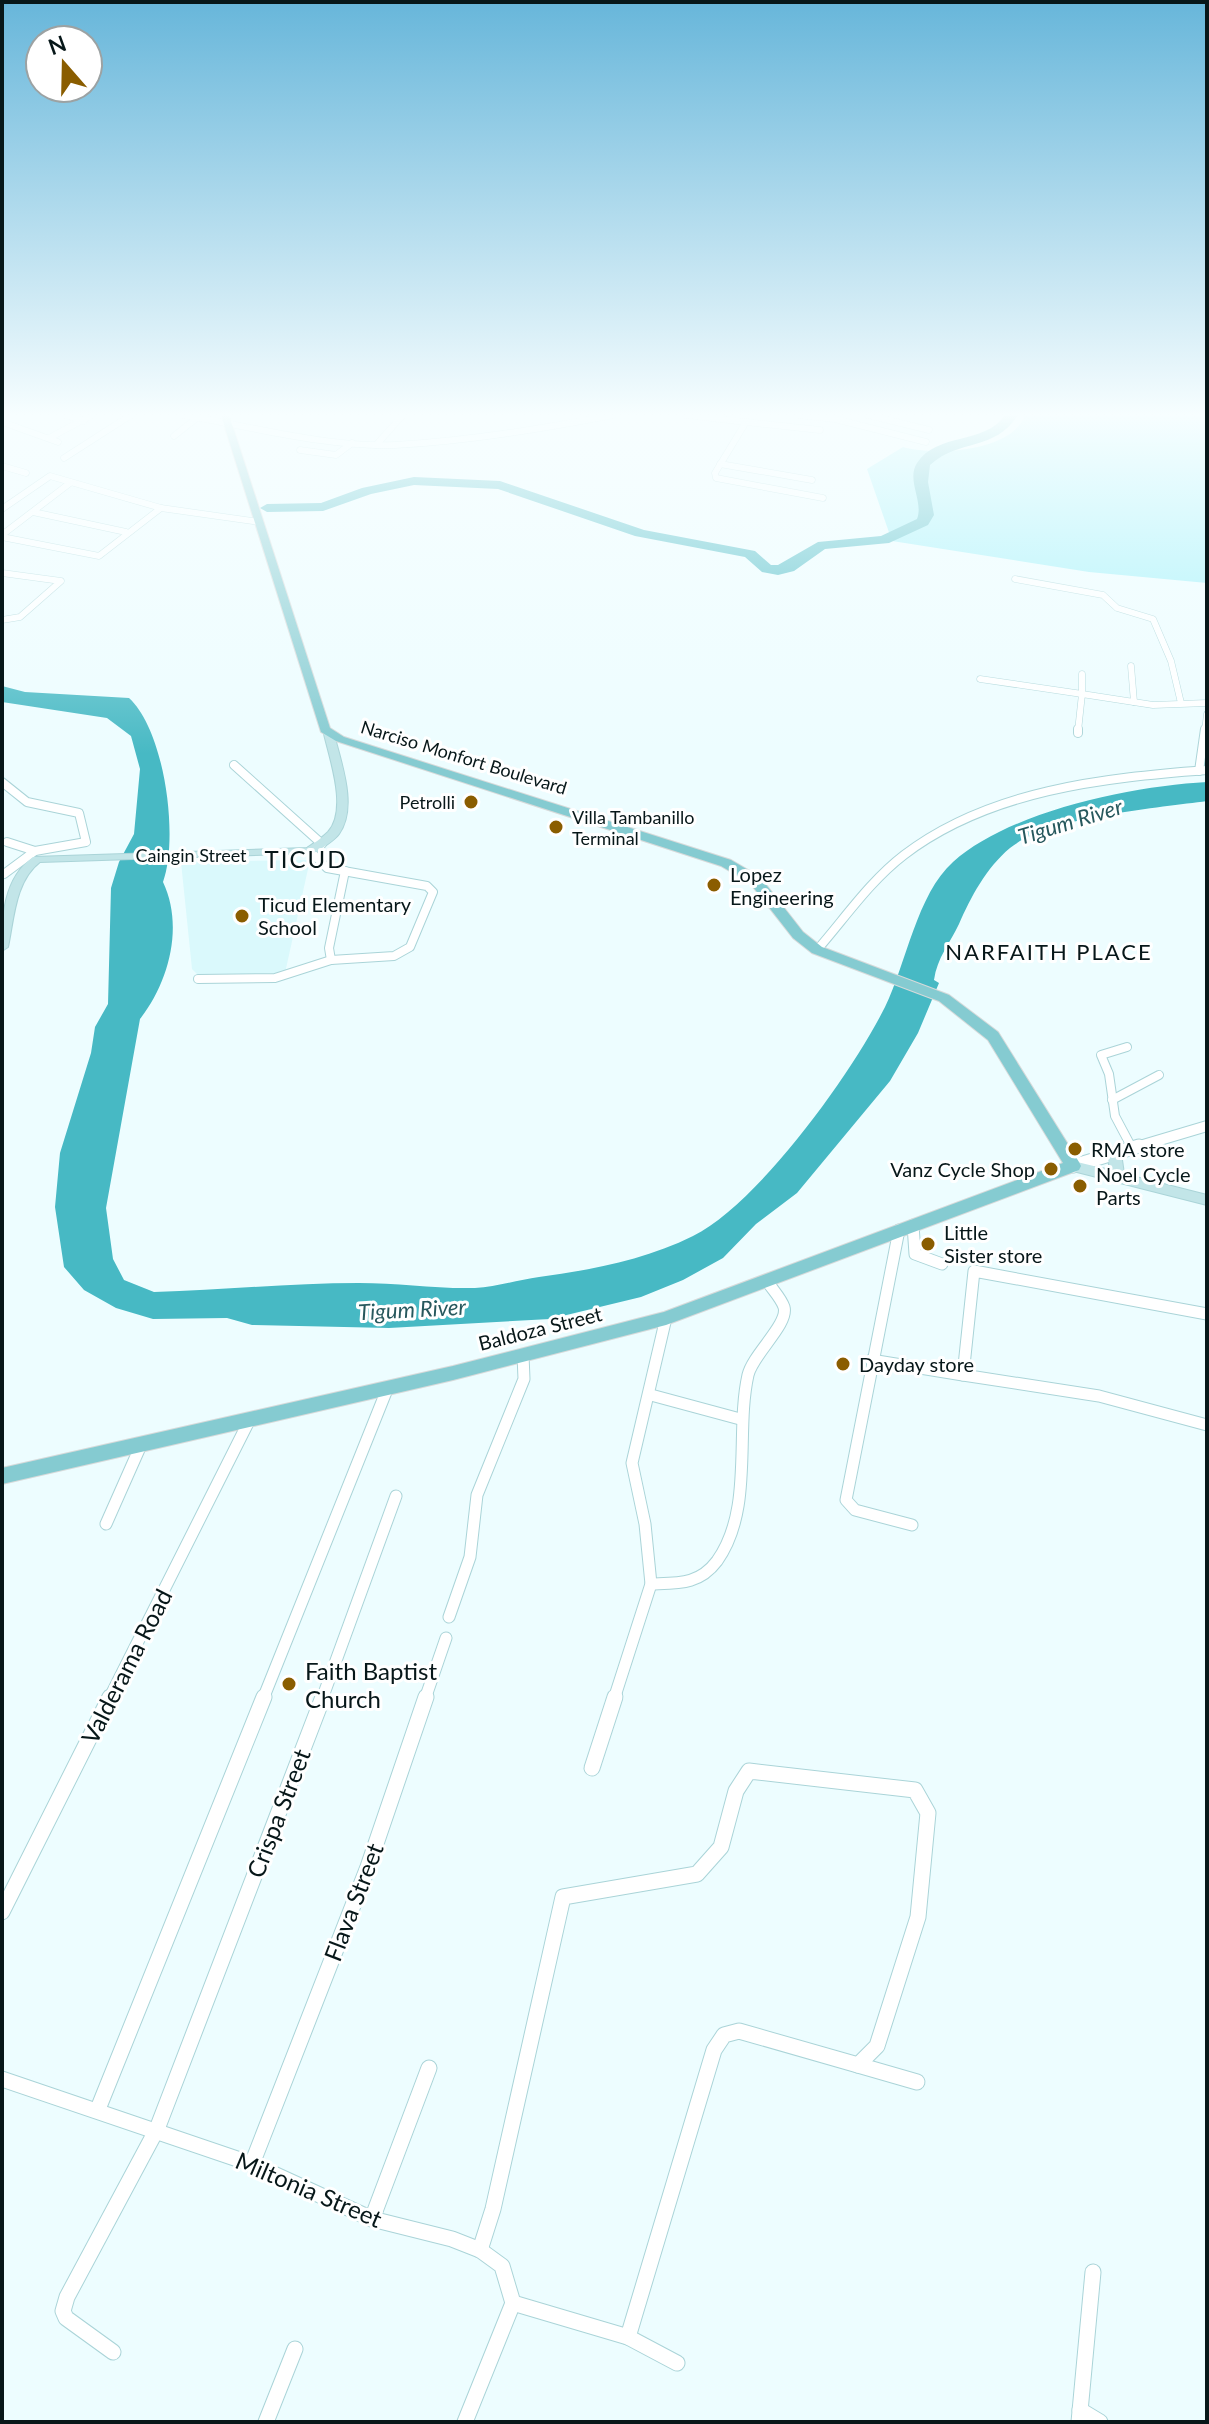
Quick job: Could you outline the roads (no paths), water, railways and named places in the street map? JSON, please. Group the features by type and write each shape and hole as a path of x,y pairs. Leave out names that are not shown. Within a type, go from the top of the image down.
{"main road":[{"name":"Narciso Monfort Boulevard","path":"261,528 325,730 329,734 726,863 755,880 798,935 821,952 944,998 993,1036 1073,1166"},
{"path":"322,844 334,833 340,819 343,790 329,734"},
{"name":"Caingin Street","path":"19,881 28,863 37,859 310,851 322,844"},
{"path":"2,947 19,881"},
{"path":"1114,1153 1118,1178"},
{"path":"1073,1166 1207,1200"},
{"name":"Baldoza Street","path":"2,1476 523,1355 666,1318 1073,1166"}],"street":[{"path":"108,528 126,532"},
{"path":"2,536 99,556 132,528"},
{"path":"2,620 20,617 61,581 3,574"},
{"path":"1015,579 1103,595 1120,610 1153,619 1171,661 1181,703"},
{"path":"1131,666 1134,702"},
{"path":"1078,733 1082,674"},
{"path":"980,679 1134,702 1207,703"},
{"path":"821,952 902,856 935,833 1001,805 1066,789 1156,774 1203,770 1207,714"},
{"path":"234,765 322,844"},
{"path":"2,782 7,790 42,809 79,813 86,832 86,842 35,851 3,874"},
{"path":"7,842 35,851"},
{"path":"198,979 275,978 331,960 394,956 410,947 433,892 419,883 327,868 310,851"},
{"path":"331,960 329,948 345,871"},
{"path":"3,874 19,881"},
{"path":"1127,1047 1101,1055 1109,1074 1115,1116 1132,1148"},
{"path":"1112,1100 1159,1075"},
{"path":"1073,1166 1207,1126"},
{"path":"906,1228 915,1254 942,1264"},
{"path":"906,1228 871,1360 846,1500 855,1510 912,1525"},
{"path":"963,1375 971,1274 974,1271 1207,1314"},
{"path":"651,1584 699,1578 727,1538 739,1500 740,1419 750,1366 762,1344 784,1319 784,1307 767,1281"},
{"path":"592,1768 651,1584 645,1524 632,1463 636,1437 651,1395 666,1318"},
{"path":"449,1617 470,1557 477,1495 524,1379 523,1355"},
{"path":"871,1360 1099,1396 1207,1425"},
{"path":"98,2109 388,1387"},
{"path":"651,1395 740,1419"},
{"name":"Valderama Road","path":"2,1912 250,1419"},
{"path":"106,1524 141,1445"},
{"name":"Crispa Street","path":"113,2352 66,2318 63,2311 67,2297 157,2129 349,1628 396,1496"},
{"name":"Flava Street","path":"252,2164 368,1867 446,1638"},
{"path":"480,2250 493,2209 563,1897 697,1874 714,1863 730,1831 738,1782 749,1771 915,1790 928,1813 918,1917 877,2046 858,2065"},
{"path":"628,2337 714,2050 724,2035 739,2031 917,2082"},
{"path":"372,2219 429,2068"},
{"name":"Miltonia Street","path":"2,2079 157,2129 252,2164 372,2219 452,2239 480,2250 502,2266 513,2303"},
{"path":"1093,2272 1079,2416 1100,2422"},
{"path":"465,2422 513,2303 628,2337 677,2363"},
{"path":"266,2422 295,2349"}],"water":[{"name":"Tigum River","path":"2,686 25,692 129,698 152,734 160,759 166,786 170,839 163,882 169,899 173,935 166,971 140,1019 106,1208 113,1259 124,1280 154,1292 333,1283 483,1287 618,1263 656,1252 693,1236 746,1196 827,1100 885,1007 921,911 930,892 953,862 977,844 1006,829 1073,804 1144,789 1207,782 1207,801 1076,821 1027,837 1010,848 980,883 944,951 934,980 939,983 918,1033 890,1081 797,1193 756,1224 723,1258 683,1280 641,1297 550,1319 389,1328 252,1325 227,1318 153,1319 116,1308 84,1290 64,1267 55,1207 60,1153 91,1053 95,1027 108,1004 111,888 119,862 134,834 140,769 131,736 107,718 2,702"}],"waterway":[{"path":"626,528 692,545 750,554 767,569 778,570 789,568 810,550 823,545 884,540 910,528"}],"place":[{"name":"Petrolli","path":"471,802"},
{"name":"Villa Tambanillo Terminal","path":"556,827"},
{"name":"Lopez Engineering","path":"714,885"},
{"name":"Ticud Elementary School","path":"242,916"},
{"name":"RMA store","path":"1075,1149"},
{"name":"Vanz Cycle Shop","path":"1051,1169"},
{"name":"Noel Cycle Parts","path":"1080,1186"},
{"name":"Little Sister store","path":"928,1244"},
{"name":"Dayday store","path":"843,1364"},
{"name":"Faith Baptist Church","path":"289,1684"}],"district":[{"name":"TICUD","path":"306,858"},
{"name":"NARFAITH PLACE","path":"1049,951"}]}
